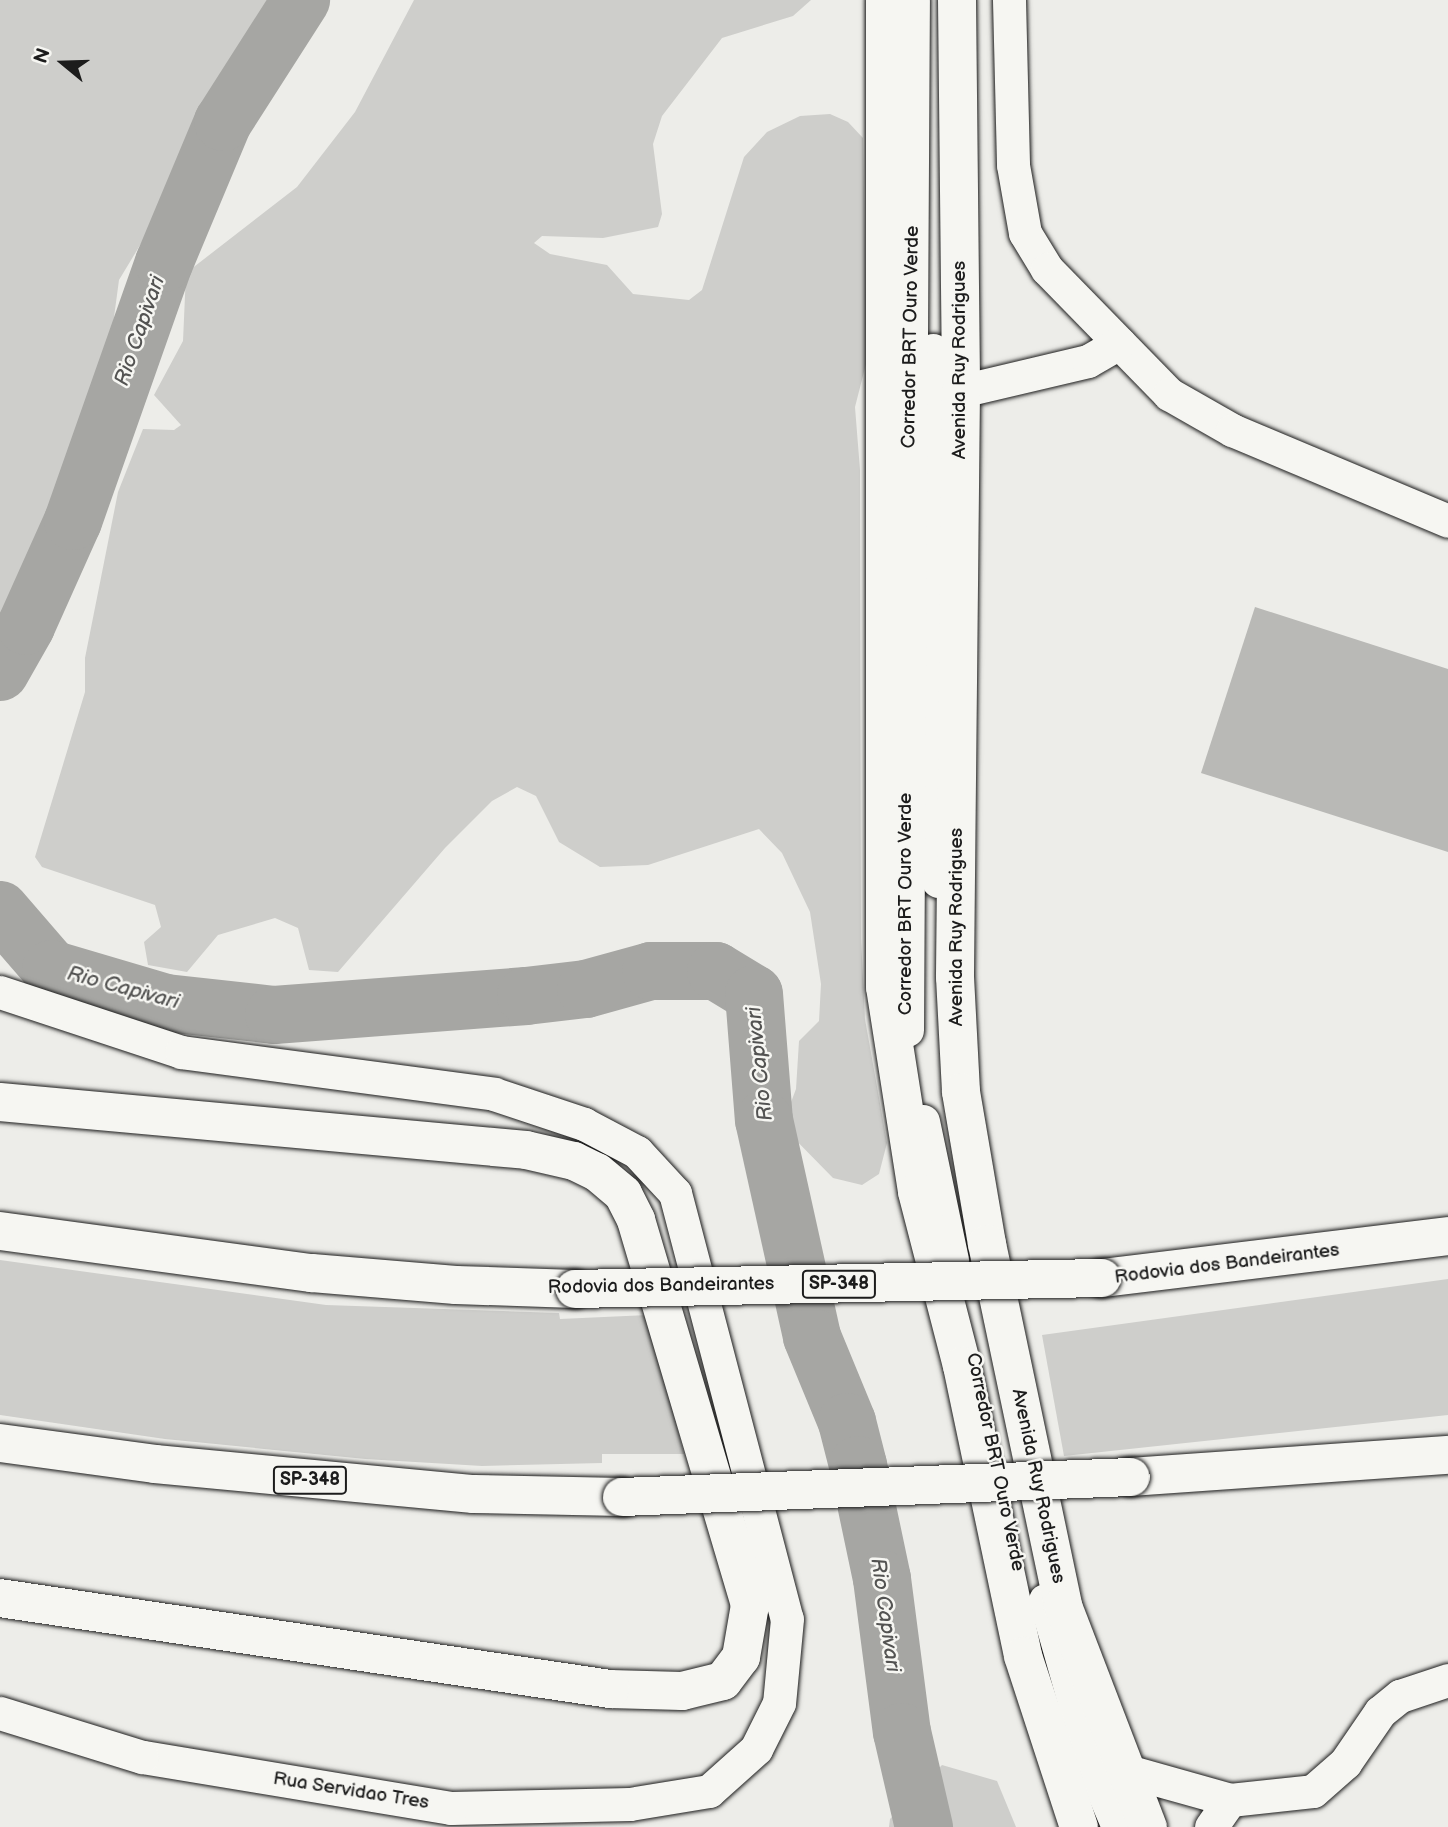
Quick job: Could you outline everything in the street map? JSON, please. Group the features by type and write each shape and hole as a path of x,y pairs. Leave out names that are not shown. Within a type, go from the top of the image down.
{"main road":[{"path":"885,0 885,988 918,1192 962,1366 1023,1656 1079,1827"},
{"name":"Avenida Ruy Rodrigues","path":"957,0 961,391 955,977 961,1092 987,1244 1063,1606 1148,1827"},
{"path":"0,1102 526,1150 574,1161 597,1172 623,1194 636,1220 750,1605 741,1657 723,1681 682,1691 610,1689 0,1598"},
{"name":"Rodovia dos Bandeirantes","path":"0,1231 312,1273 456,1285 575,1289 1102,1278 1448,1236"},
{"name":"SP-348","path":"0,1443 155,1464 447,1492 622,1497 1131,1477 1448,1455"}],"lane":[{"name":"Corredor BRT Ouro Verde","path":"913,0 904,1007 912,1069 1029,1619 1074,1781 1094,1827"},
{"name":"Corredor BRT Ouro Verde","path":"934,0 932,142 941,1064 1047,1609 1093,1768 1118,1827"},
{"path":"1009,0 1013,164 1025,233 1047,269 1169,394 1232,430 1448,521"},
{"path":"961,391 1088,361 1119,343"},
{"name":"Rua Servidao Tres","path":"0,992 181,1052 494,1094 584,1124 637,1152 675,1193 787,1619 779,1703 756,1749 709,1791 630,1804 451,1808 142,1757 0,1713"},
{"path":"1127,1771 1230,1800 1312,1791 1345,1763 1380,1712 1400,1696 1448,1680"},
{"path":"1211,1827 1230,1800"}],"shaded area":[{"path":"0,0 276,0 228,129 148,232 119,280 85,533 27,630 0,685"},
{"path":"414,0 811,0 793,16 722,38 662,116 653,144 662,214 658,227 603,238 542,236 534,243 550,254 607,265 633,294 689,300 702,290 744,157 767,132 800,116 830,114 848,122 863,138 867,360 855,407 860,470 861,938 865,1019 887,1143 879,1174 862,1185 833,1178 782,1126 796,1089 799,1041 819,1021 821,984 810,912 782,853 759,829 648,865 600,867 559,842 536,796 517,787 492,801 445,848 338,972 309,970 298,928 275,918 218,935 187,972 148,965 144,942 161,927 155,905 42,867 35,857 85,692 85,658 118,492 143,429 174,430 181,425 154,395 183,341 186,273 297,187 355,112"},
{"path":"0,1260 326,1305 559,1313 560,1319 648,1315 684,1454 602,1454 602,1463 482,1466 365,1459 165,1439 0,1415"},
{"path":"1448,1279 1448,1415 1064,1456 1042,1335"},
{"path":"942,1765 997,1781 1016,1827 889,1827 890,1819"}],"building":[{"path":"1255,607 1448,669 1448,852 1201,773"}],"waterway":[{"name":"Rio Capivari","path":"0,672 26,626 73,521 164,263 223,122 301,0"},
{"name":"Rio Capivari","path":"0,910 51,969 166,1003 274,1015 586,989 651,971 716,971 754,994 764,1120 812,1337 847,1422 858,1465 882,1579 902,1732 924,1827"}]}
